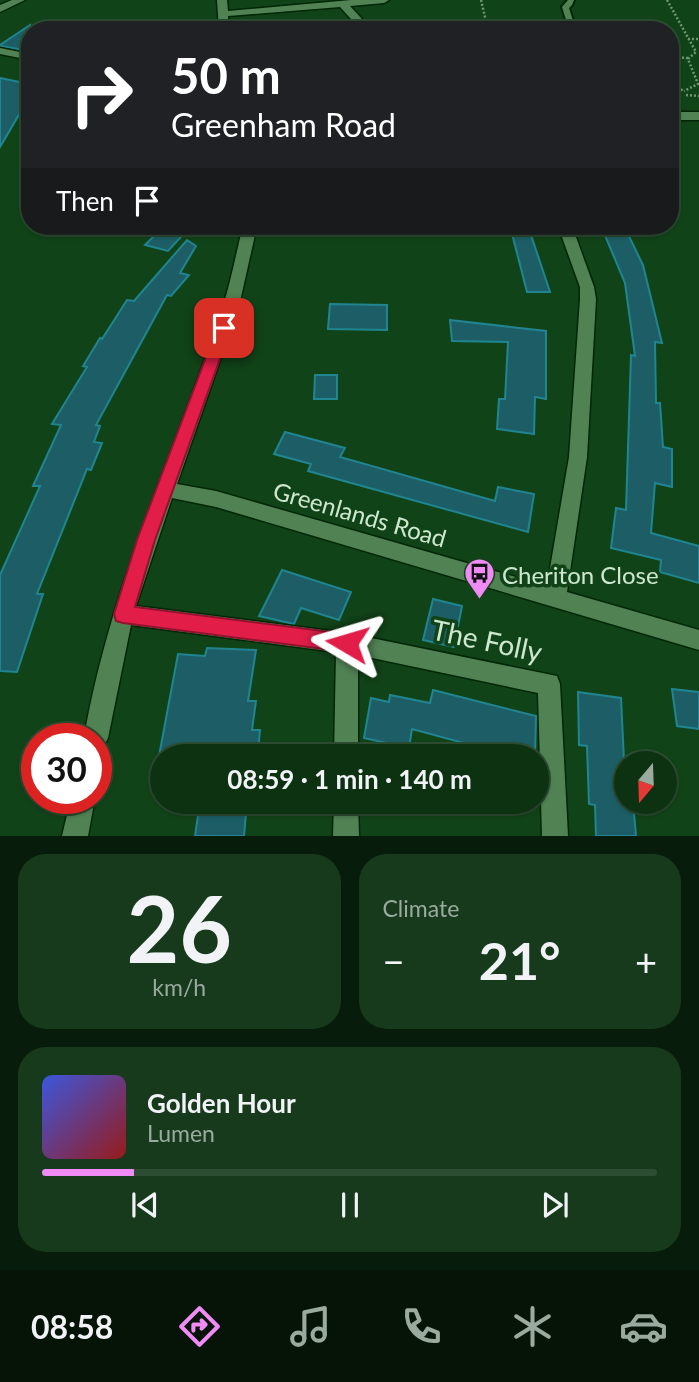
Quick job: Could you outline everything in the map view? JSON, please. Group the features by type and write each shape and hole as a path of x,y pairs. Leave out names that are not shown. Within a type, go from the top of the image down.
{"street":[{"path":"0,9 20,0"},
{"path":"222,0 223,21"},
{"path":"223,14 384,0"},
{"path":"343,4 359,21"},
{"path":"0,51 21,55"},
{"path":"679,116 699,116"},
{"path":"99,723 123,614 146,540 232,306 248,235"},
{"path":"555,600 578,457 588,299 587,287 568,235"},
{"name":"Greenlands Road","path":"166,489 216,499 699,640"},
{"name":"The Folly","path":"123,614 347,643 549,684 555,836"},
{"path":"346,744 347,643"},
{"path":"75,836 80,814"},
{"path":"346,814 346,836"}],"lane":[{"path":"570,21 565,7 571,0"}],"path":[{"path":"481,0 486,21"},
{"path":"667,0 678,21"},
{"path":"679,22 696,52 689,58 679,57"},
{"path":"688,39 699,39"},
{"path":"685,93 698,84 689,58"},
{"path":"679,89 699,96"}],"building":[{"path":"21,31 21,50 0,45"},
{"path":"0,78 21,82 21,111 0,147"},
{"path":"155,235 183,235 168,251 145,245"},
{"path":"512,235 531,235 550,292 527,292"},
{"path":"605,235 628,235 643,265 662,343 655,342 656,403 660,403 663,447 672,449 672,487 655,483 651,533 699,546 699,583 660,572 661,560 611,548 616,508 626,510 631,355 635,356 625,283"},
{"path":"187,240 196,246 180,273 189,275 171,296 167,295 96,425 100,426 94,442 102,443 91,470 87,469 37,594 43,594 17,672 0,671 0,575 40,486 33,486 61,425 52,424 87,367 83,366 127,300 134,301"},
{"path":"330,304 387,305 387,330 328,329"},
{"path":"450,320 546,331 546,399 535,397 534,434 497,429 499,399 505,399 508,342 452,341"},
{"path":"315,375 337,375 337,399 314,399"},
{"path":"285,432 345,448 340,457 495,501 498,487 534,494 528,532 308,471 311,464 274,454"},
{"path":"282,570 351,592 339,620 301,608 294,624 259,616"},
{"path":"433,599 462,606 454,647 423,640"},
{"path":"207,648 256,650 248,701 256,701 252,730 260,730 259,744 161,744 178,654 205,656"},
{"path":"672,689 699,692 699,729 677,726"},
{"path":"433,690 536,716 535,744 468,744 412,729 410,744 391,744 364,738 371,698 389,702 390,695 430,703"},
{"path":"578,692 621,698 624,751 614,751 614,814 634,814 636,836 596,836 595,805 589,804 587,746 579,745"},
{"path":"198,814 246,814 244,836 195,836"}],"place":[{"name":"Cheriton Close","path":"479,601"}],"route":[{"path":"224,328 188,433 146,540 123,614 347,643"}]}
